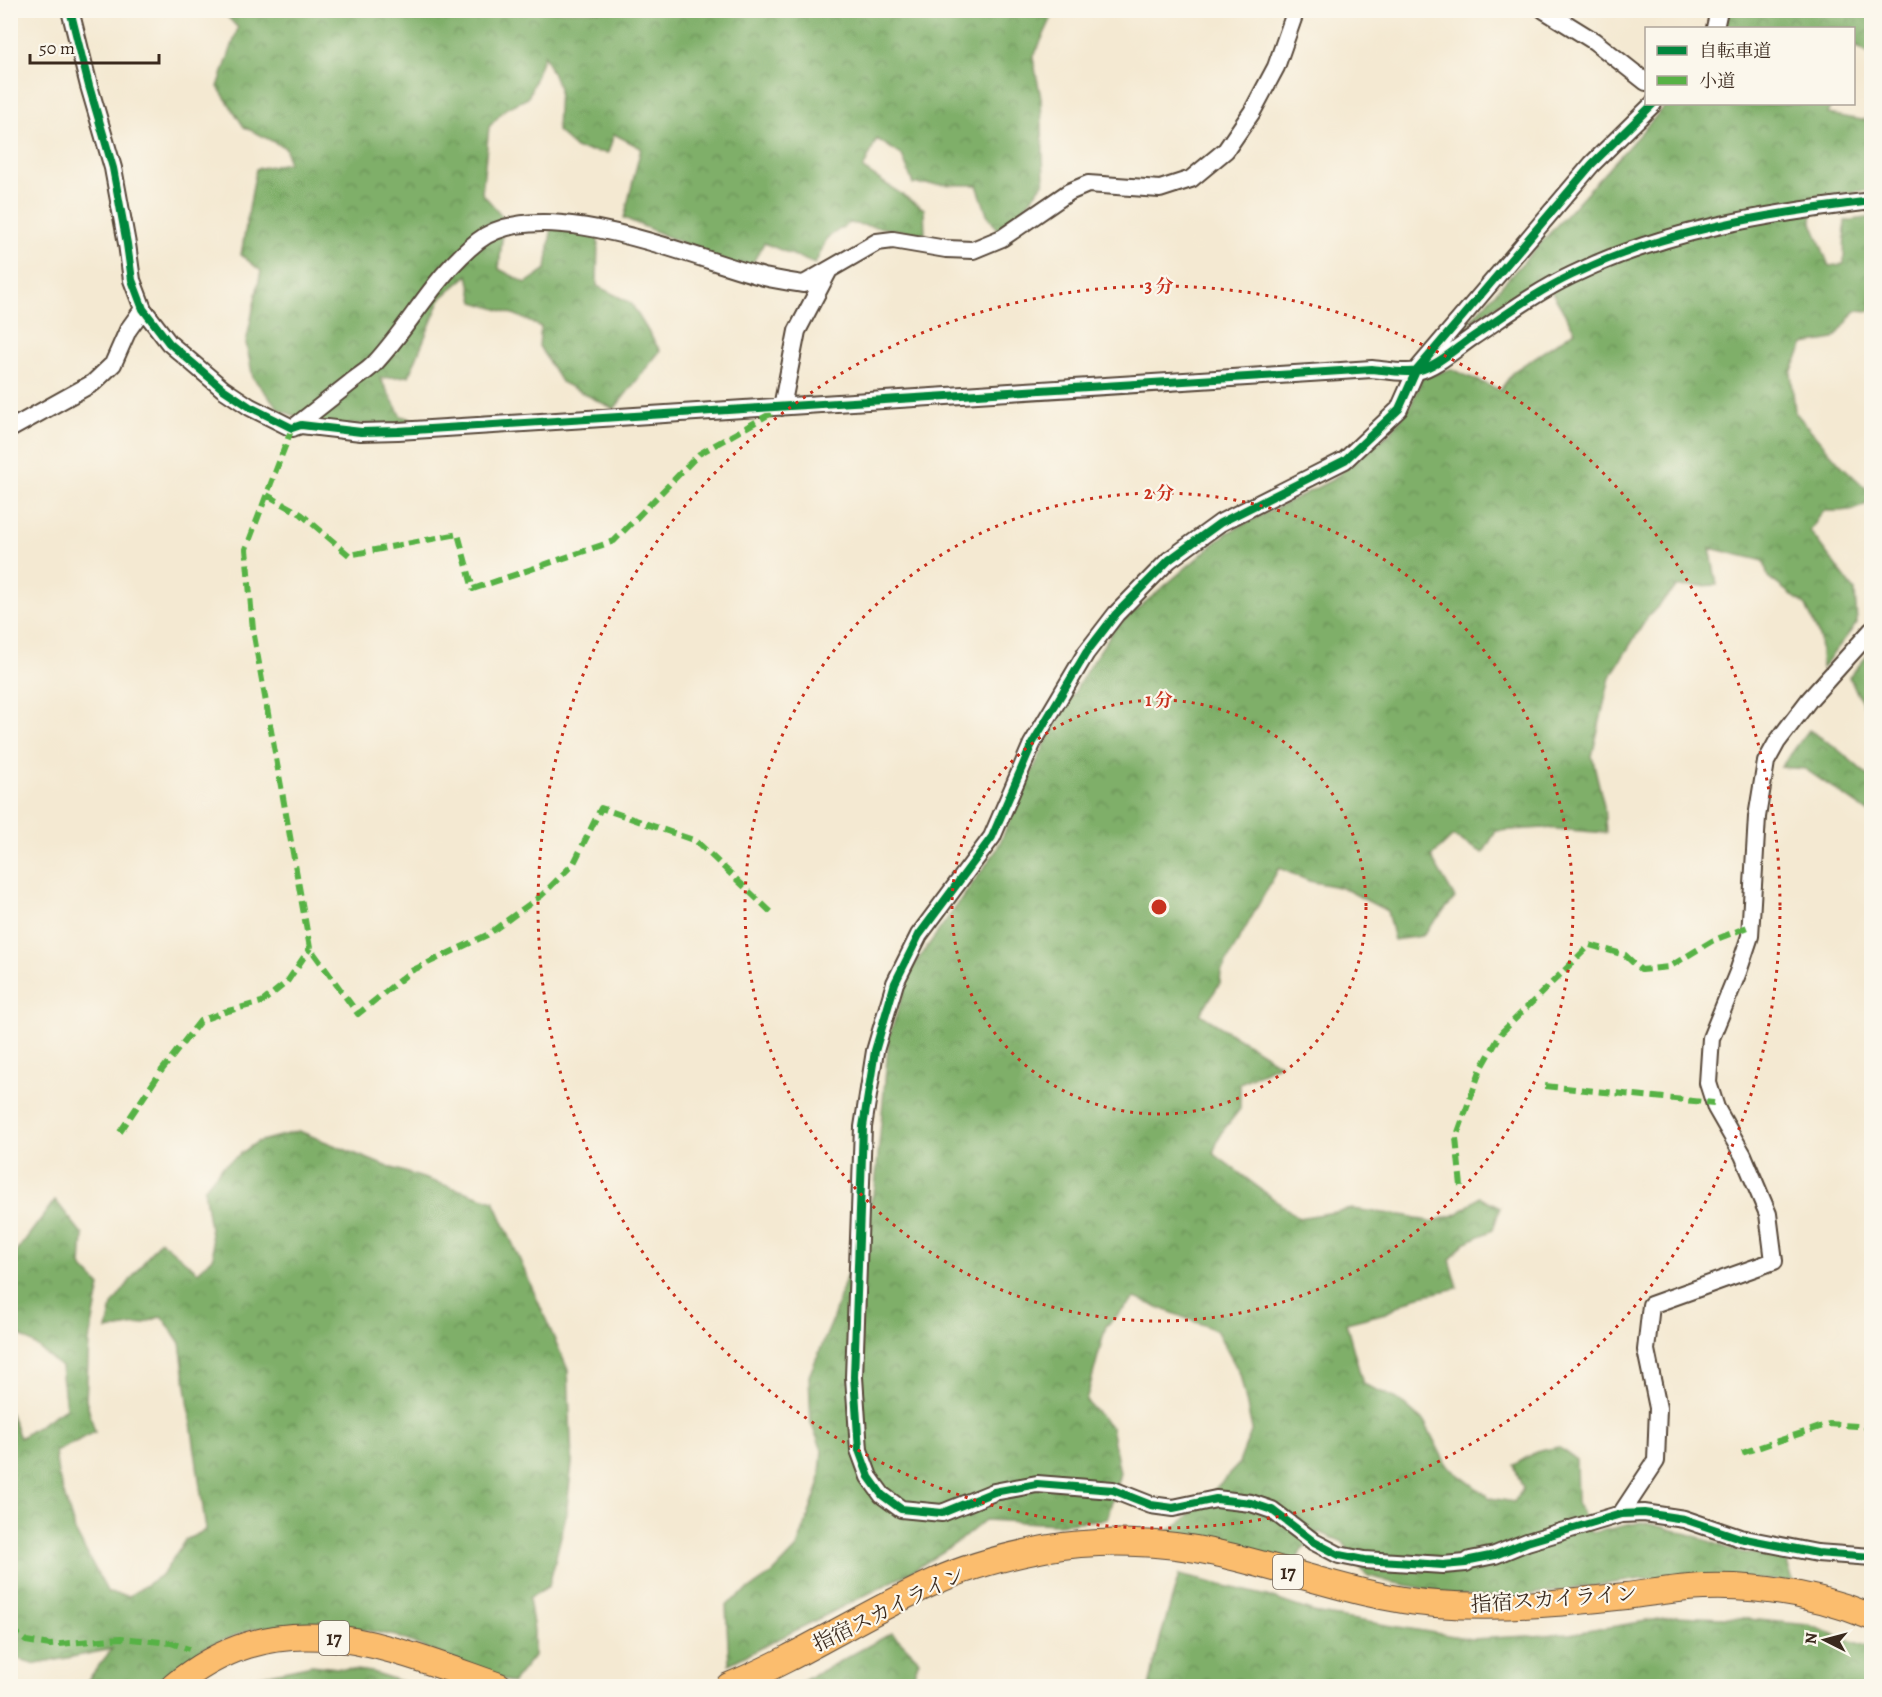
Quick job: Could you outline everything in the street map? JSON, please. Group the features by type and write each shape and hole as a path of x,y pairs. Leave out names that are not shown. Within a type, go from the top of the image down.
{"main road":[{"name":"指宿スカイライン","path":"729,1686 769,1670 939,1580 975,1567 1044,1549 1103,1543 1151,1545 1213,1552 1381,1596 1433,1604 1492,1607 1566,1602 1702,1587 1754,1588 1824,1600 1872,1617"},
{"name":"17","path":"174,1686 216,1658 246,1645 280,1637 308,1636 358,1641 396,1650 500,1686"}],"street":[{"path":"70,10 113,168 128,244 132,280 143,309 169,343 223,389 292,428 301,426 361,432 398,431 1372,369 1416,371 1437,361 1516,307 1572,275 1635,249 1706,229 1810,208 1872,201"},
{"path":"292,428 373,366 395,340 437,280 479,240 496,231 533,223 570,224 646,240 764,277 804,284 877,242 893,240 946,249 974,250 1002,238 1069,192 1088,184 1160,189 1191,179 1226,150 1251,112 1276,67 1296,10"},
{"path":"1544,10 1594,41 1645,80"},
{"path":"1715,27 1719,10"},
{"path":"1652,105 1592,164 1416,371 1399,409 1345,460 1220,523 1169,560 1116,614 1086,653 1032,744 992,837 919,935 895,983 875,1051 863,1127 854,1377 859,1450 869,1478 882,1495 902,1509 942,1513 994,1492 1037,1484 1113,1490 1151,1505 1173,1508 1216,1499 1251,1503 1272,1510 1314,1542 1339,1554 1364,1560 1443,1566 1466,1563 1621,1514 1644,1513 1684,1519 1740,1538 1817,1553 1872,1557"},
{"path":"782,407 797,331 830,269"},
{"path":"10,429 93,383 113,364 128,330 143,309"},
{"path":"1621,1514 1656,1461 1658,1408 1646,1350 1651,1305 1774,1261 1768,1214 1743,1155 1716,1108 1708,1083 1712,1038 1750,936 1758,817 1766,762 1777,742 1809,700 1872,630"}],"green space":[{"path":"222,11 1055,11 1033,58 1041,98 1044,182 1003,239 987,214 977,185 913,184 902,155 877,139 863,169 924,209 925,234 849,223 827,238 815,264 764,243 748,271 624,218 641,148 614,134 608,153 577,149 557,131 559,88 544,55 528,98 505,109 489,127 482,193 504,218 499,269 526,283 546,269 552,224 598,236 597,286 631,303 660,351 614,409 561,382 539,346 541,327 516,315 474,302 468,275 441,298 409,376 380,378 401,416 423,423 319,425 280,410 253,378 246,343 261,271 241,255 256,169 288,163 286,148 244,127 218,87 238,28"},
{"path":"1731,11 1871,11 1871,62 1869,54 1855,48 1855,27 1724,27"},
{"path":"1666,105 1831,105 1828,114 1862,120 1871,118 1871,190 1815,196 1811,220 1829,266 1844,264 1845,221 1871,217 1871,311 1856,310 1834,339 1804,344 1791,372 1795,412 1840,464 1871,493 1871,500 1861,507 1823,511 1810,531 1855,591 1857,623 1822,668 1820,639 1806,606 1768,577 1764,561 1710,548 1717,585 1676,587 1647,618 1610,677 1592,756 1604,806 1606,833 1544,828 1496,831 1483,853 1453,836 1431,857 1455,898 1422,936 1394,940 1387,911 1343,888 1309,881 1279,868 1221,972 1220,983 1200,1014 1280,1064 1240,1083 1240,1109 1221,1133 1213,1153 1299,1218 1352,1209 1408,1216 1431,1222 1457,1214 1480,1197 1500,1207 1493,1230 1464,1243 1450,1260 1458,1288 1415,1297 1386,1313 1346,1323 1363,1384 1397,1399 1425,1423 1447,1466 1490,1498 1514,1502 1523,1489 1514,1465 1536,1452 1558,1447 1576,1460 1577,1502 1591,1533 1642,1522 1692,1535 1738,1552 1785,1557 1793,1581 1689,1577 1641,1579 1511,1598 1452,1594 1366,1575 1343,1542 1319,1532 1301,1551 1296,1562 1162,1535 1187,1518 1238,1465 1252,1429 1240,1374 1216,1330 1135,1298 1106,1326 1086,1401 1111,1427 1120,1473 1107,1519 1057,1524 985,1520 961,1540 911,1572 729,1664 726,1605 773,1573 797,1548 819,1485 822,1450 811,1423 809,1376 831,1324 875,1188 889,1037 912,968 996,851 1044,746 1087,670 1115,628 1227,533 1332,480 1390,433 1411,405 1422,378 1451,369 1500,390 1514,371 1575,331 1543,277 1468,323"},
{"path":"1871,651 1871,719 1849,677"},
{"path":"1809,730 1834,746 1871,778 1871,814 1805,769 1781,767"},
{"path":"299,1131 383,1165 494,1201 568,1370 572,1463 566,1515 549,1586 529,1598 534,1631 534,1656 512,1683 396,1636 322,1622 252,1629 203,1648 150,1686 83,1686 112,1649 37,1664 15,1658 10,1651 10,1412 20,1438 66,1408 61,1367 11,1329 11,1266 16,1252 55,1200 83,1235 81,1266 100,1286 89,1341 86,1400 95,1432 55,1452 58,1474 75,1531 108,1593 129,1596 163,1574 185,1540 206,1530 180,1343 162,1316 142,1324 107,1330 112,1305 160,1240 198,1272 214,1256 204,1189 222,1167 257,1142"},
{"path":"1179,1575 1267,1596 1319,1614 1472,1639 1569,1634 1676,1616 1748,1619 1809,1625 1871,1648 1871,1686 1149,1686"},
{"path":"892,1633 919,1660 910,1686 794,1686"},
{"path":"312,1665 372,1672 415,1686 238,1686 259,1676"}],"marked path":[{"path":"267,495 301,514 349,555 458,534 473,589 614,541 699,454 777,410"},
{"path":"292,428 246,549 253,630 310,948 358,1014 411,971 487,935 542,895 574,863 601,808 696,841 773,914"},
{"path":"1461,1186 1456,1138 1480,1071 1502,1032 1590,945 1625,955 1641,970 1669,967 1712,941 1750,926"},
{"path":"120,1132 162,1070 200,1021 262,1002 287,982 310,948"},
{"path":"1545,1086 1714,1103"},
{"path":"1742,1453 1829,1424 1872,1427"},
{"path":"10,1628 26,1641 50,1645 121,1638 171,1643 189,1649"}],"cycle path":[{"path":"70,10 113,168 132,280 143,309 169,343 223,389 250,407 292,428 301,425 361,432 398,431 1372,369 1412,372 1439,361 1546,289 1607,259 1643,246 1718,226 1795,211 1872,201"},
{"path":"1652,105 1592,164 1416,371 1399,409 1345,460 1220,523 1169,560 1116,614 1086,653 1032,744 992,837 919,935 895,983 875,1051 863,1127 854,1377 859,1450 869,1477 882,1495 901,1509 942,1513 994,1492 1037,1484 1113,1490 1151,1505 1173,1508 1216,1499 1251,1503 1272,1510 1314,1542 1339,1555 1364,1560 1443,1565 1466,1563 1621,1514 1644,1513 1684,1519 1740,1538 1817,1553 1872,1557"}]}
